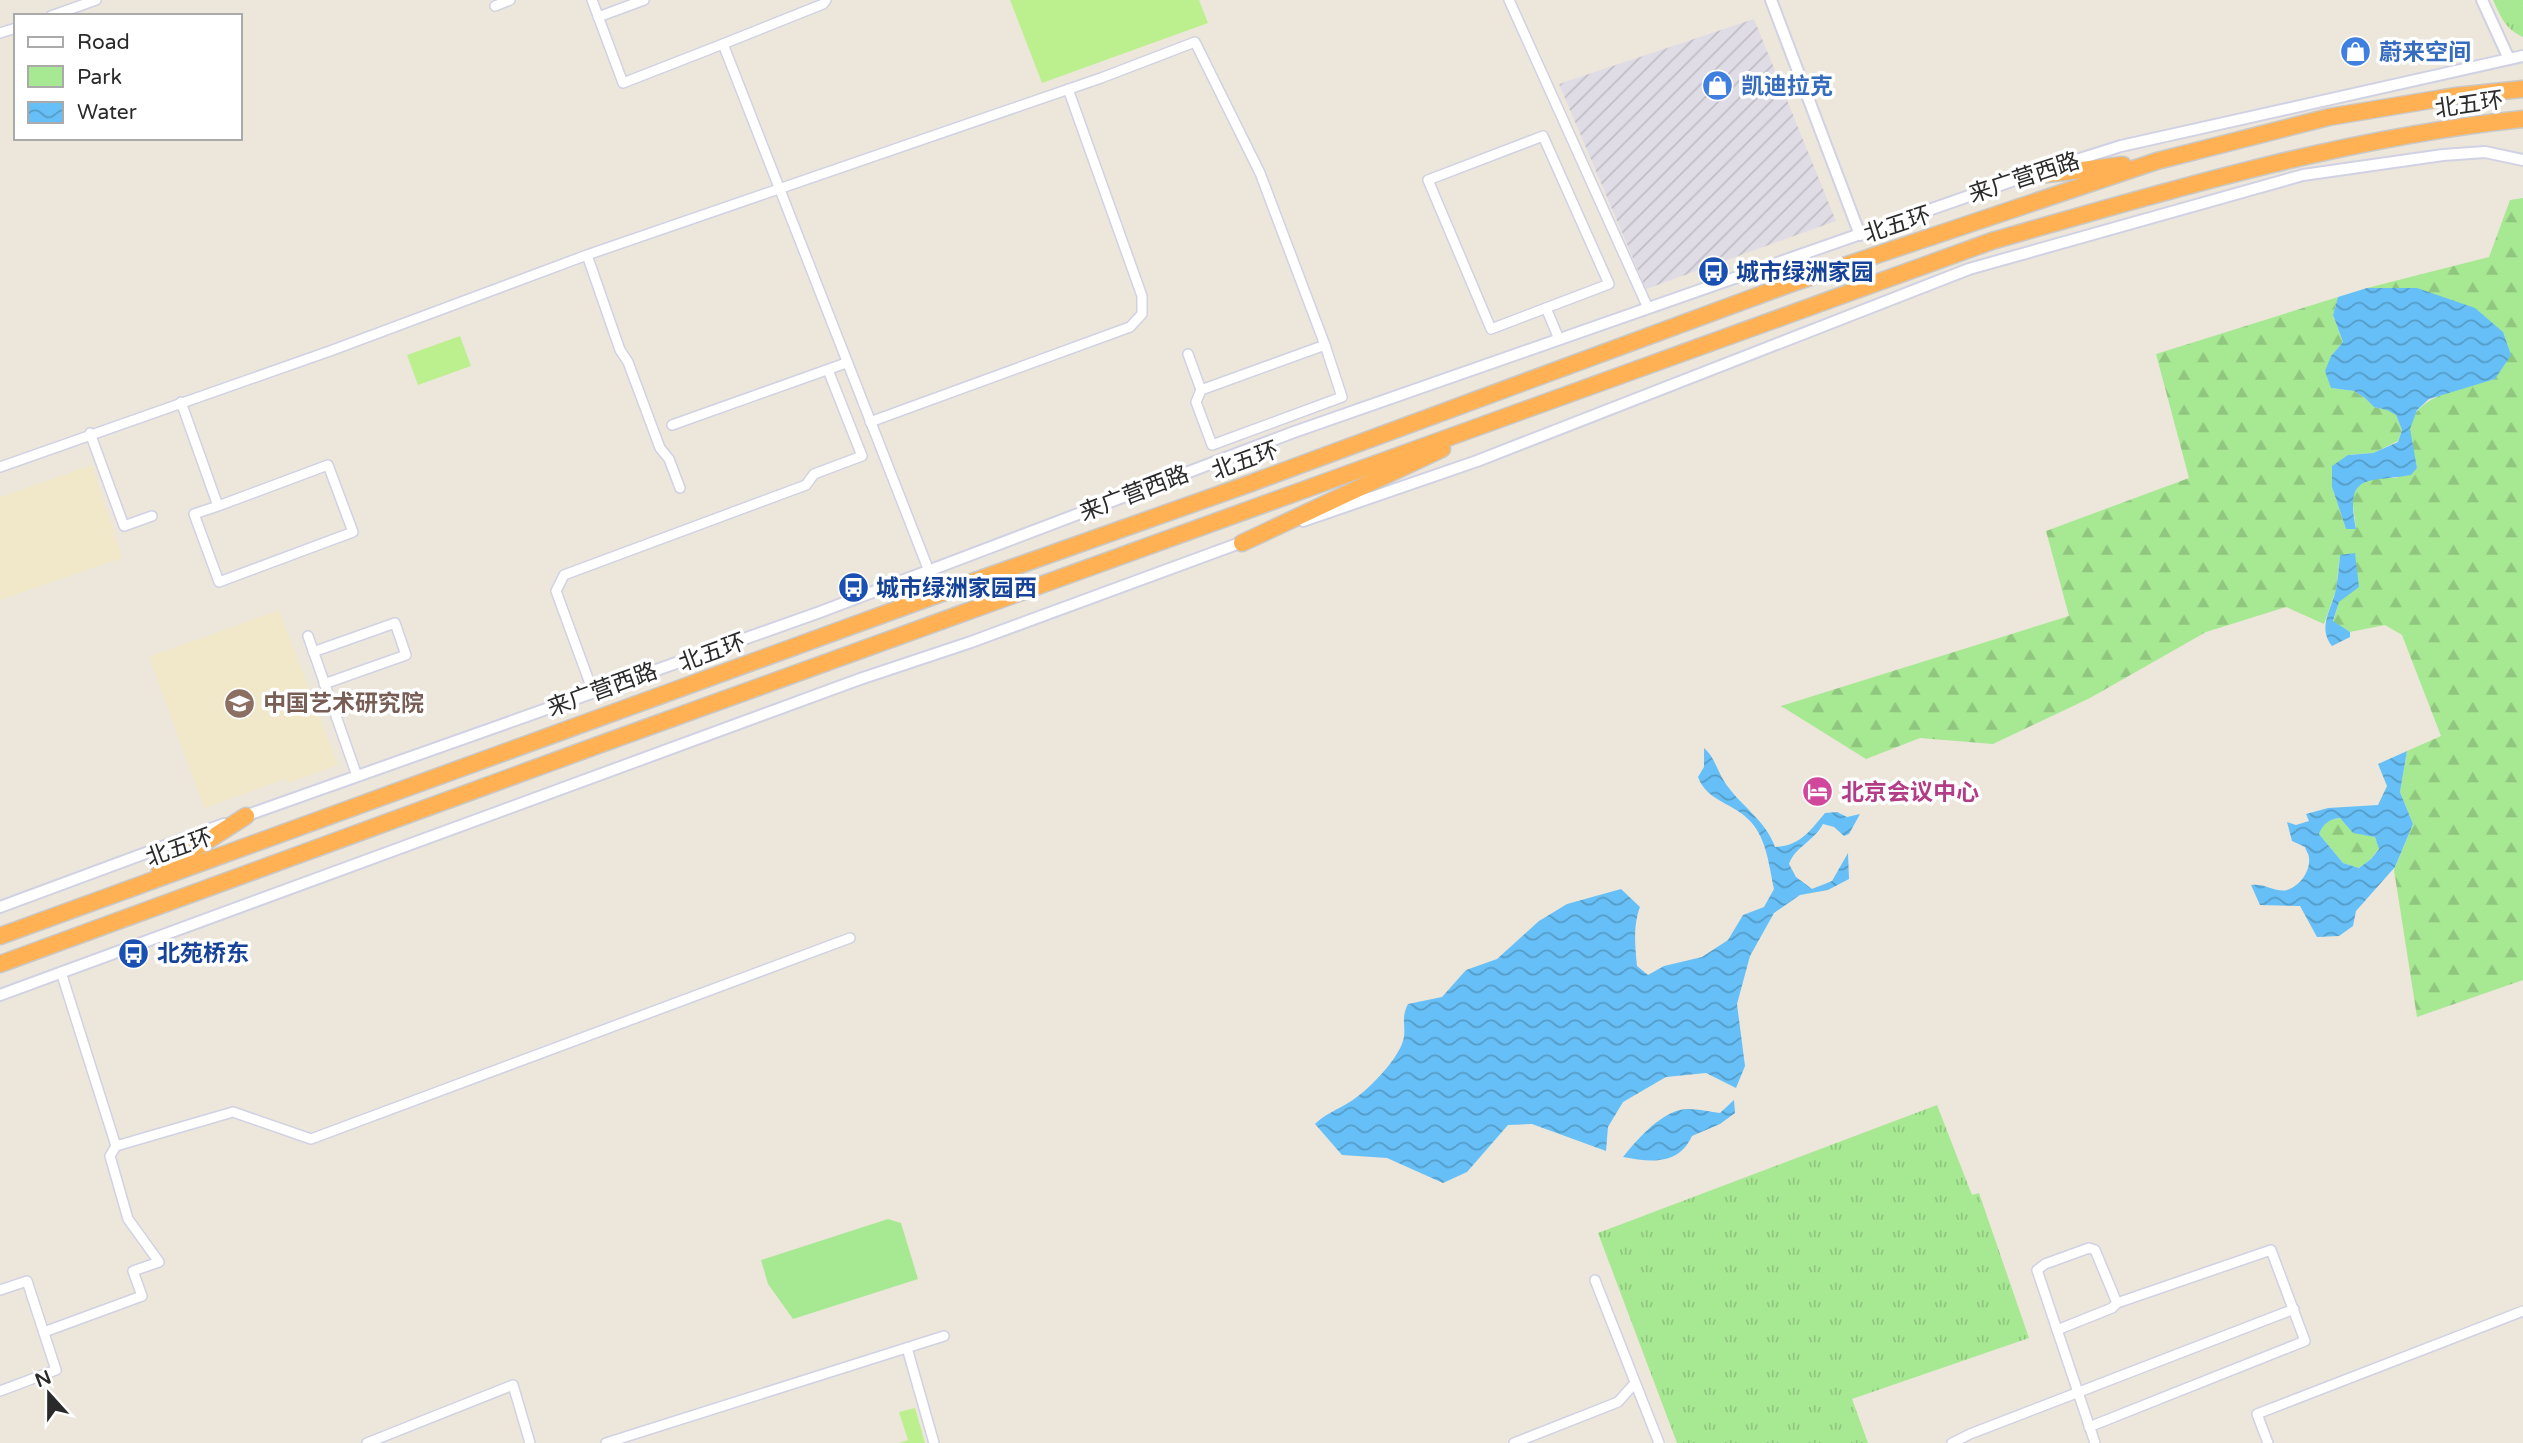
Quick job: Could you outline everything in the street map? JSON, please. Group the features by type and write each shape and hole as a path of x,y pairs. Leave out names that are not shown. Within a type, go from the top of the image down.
{"highway":[{"name":"北五环","path":"0,936 1243,486 1787,285 2157,161 2329,117 2455,96 2523,89"},
{"name":"北五环","path":"0,964 1992,241 2177,188 2345,148 2466,125 2523,119"},
{"path":"2024,177 2157,161"},
{"path":"1242,542 1382,479 1513,414"},
{"path":"134,888 246,816"}],"street":[{"path":"57,14 96,0"},
{"path":"495,6 510,0"},
{"path":"592,0 622,82 823,4 826,0"},
{"path":"598,17 644,0"},
{"path":"1509,0 1648,308"},
{"path":"1771,0 1860,235"},
{"path":"2482,0 2509,60"},
{"path":"1,465 330,351 587,255 1068,89 1195,42 1260,173 1342,397 1212,445 1196,402 1201,390 1188,354"},
{"path":"723,44 777,188 929,571"},
{"name":"来广营西路","path":"0,907 929,571 1275,440 1860,235 1949,201 2121,146 2523,56"},
{"path":"870,422 1130,327 1142,314 1142,296 1068,89"},
{"path":"1543,136 1609,284 1546,308 1492,329 1428,180 1543,136"},
{"path":"0,995 834,689 971,642 1242,542 1477,461 1969,269 2302,175 2475,152 2523,160"},
{"path":"587,255 620,350 628,362 660,448 670,459 680,488"},
{"path":"1546,308 1559,339"},
{"path":"1201,390 1325,345"},
{"path":"672,425 846,363"},
{"path":"828,370 862,456"},
{"path":"181,402 218,506"},
{"path":"1269,424 1275,440"},
{"path":"90,433 124,526 152,516"},
{"path":"593,692 556,590 564,575 806,485 814,474 880,449"},
{"path":"328,464 353,532 219,582 194,514 218,506 328,464"},
{"path":"313,652 395,623 406,655 324,684"},
{"path":"308,636 357,776"},
{"path":"44,1332 142,1296 133,1271 159,1262 128,1219 110,1156 116,1146 233,1112 311,1139 850,938"},
{"path":"61,972 116,1146"},
{"path":"2095,1443 2076,1393 2037,1270 2045,1264 2090,1248 2095,1250 2117,1303"},
{"path":"2057,1330 2112,1308 2117,1303 2271,1250 2305,1341 2090,1427"},
{"path":"1595,1280 1659,1443"},
{"path":"0,1290 27,1281 56,1370 0,1391"},
{"path":"1952,1443 1963,1441 1970,1434 2294,1309"},
{"path":"2268,1443 2257,1414 2523,1311"},
{"path":"606,1443 944,1336"},
{"path":"907,1348 934,1443"},
{"path":"1514,1443 1618,1402 1635,1383"},
{"path":"368,1443 513,1385 530,1443"}],"shaded area":[{"path":"1754,19 1836,221 1646,289 1559,84"},
{"path":"92,465 122,558 0,600 0,497"},
{"name":"中国艺术研究院","path":"279,610 338,765 288,783 285,779 204,808 149,657"}],"green space":[{"path":"1010,0 1199,0 1208,23 1042,83"},
{"path":"2493,0 2523,0 2523,37 2508,26"},
{"path":"2523,198 2523,980 2417,1017 2394,870 2413,824 2400,792 2407,751 2441,736 2402,635 2385,625 2350,632 2333,622 2339,602 2340,555 2336,590 2324,624 2286,607 2206,632 2090,698 1993,744 1920,738 1866,759 1781,706 2069,616 2046,531 2189,478 2156,354 2338,297 2333,315 2343,342 2331,356 2331,388 2354,391 2374,407 2388,410 2396,415 2402,430 2398,441 2373,453 2348,455 2332,487 2346,529 2356,529 2352,497 2359,485 2375,478 2396,478 2417,468 2410,429 2413,417 2421,408 2444,394 2495,379 2417,288 2367,288 2489,257 2510,200"},
{"path":"460,336 471,366 418,385 407,355"},
{"path":"2340,818 2353,832 2375,837 2379,848 2371,859 2359,868 2343,863 2319,834 2326,823"},
{"path":"1937,1105 1972,1195 1979,1193 2029,1338 1852,1399 1868,1443 1677,1443 1598,1233"},
{"path":"888,1219 901,1223 918,1279 793,1319 768,1284 761,1260"},
{"path":"915,1408 925,1443 899,1443 908,1440 899,1412"}],"water":[{"path":"2367,288 2417,288 2475,308 2503,332 2511,355 2495,379 2429,399 2417,410 2410,429 2417,468 2411,475 2363,483 2354,497 2356,529 2346,529 2332,487 2332,466 2348,455 2373,453 2398,442 2402,430 2396,415 2374,407 2354,391 2331,388 2325,371 2331,356 2343,342 2333,315 2338,297"},
{"path":"2355,553 2359,587 2339,602 2333,621 2350,632 2350,637 2332,646 2326,625 2336,589 2340,555"},
{"path":"1704,748 1730,790 1759,821 1775,847 1798,841 1825,813 1837,812 1847,817 1860,814 1849,834 1844,836 1834,827 1823,824 1795,853 1789,864 1796,877 1812,889 1832,881 1848,853 1849,879 1828,890 1800,895 1774,913 1750,956 1737,1004 1745,1066 1736,1088 1706,1073 1666,1077 1623,1102 1608,1127 1606,1151 1532,1124 1508,1125 1467,1172 1443,1183 1387,1158 1342,1155 1315,1124 1355,1098 1388,1067 1403,1041 1404,1014 1408,1004 1442,997 1466,970 1497,959 1539,921 1567,904 1621,889 1640,907 1635,929 1637,966 1648,975 1664,966 1702,957 1728,940 1743,915 1764,907 1774,889 1764,845 1751,822 1702,785 1698,777 1704,767"},
{"path":"2407,751 2400,792 2413,824 2395,867 2356,911 2353,926 2339,936 2317,937 2300,906 2260,905 2251,885 2278,890 2290,889 2305,876 2309,864 2305,847 2292,841 2287,822 2296,825 2309,821 2306,814 2328,808 2378,805 2387,786 2378,764","holes":["2340,818 2353,833 2375,837 2379,849 2359,868 2343,863 2319,834 2327,823"]},
{"path":"1734,1100 1735,1113 1720,1124 1692,1136 1679,1153 1662,1160 1623,1157 1648,1129 1663,1117 1690,1109 1720,1113"}],"place":[{"name":"蔚来空间","path":"2356,52"},
{"name":"凯迪拉克","path":"1718,86"},
{"name":"城市绿洲家园","path":"1713,272"},
{"name":"城市绿洲家园西","path":"853,588"},
{"name":"中国艺术研究院","path":"240,703"},
{"name":"北京会议中心","path":"1818,792"},
{"name":"北苑桥东","path":"134,953"}]}
